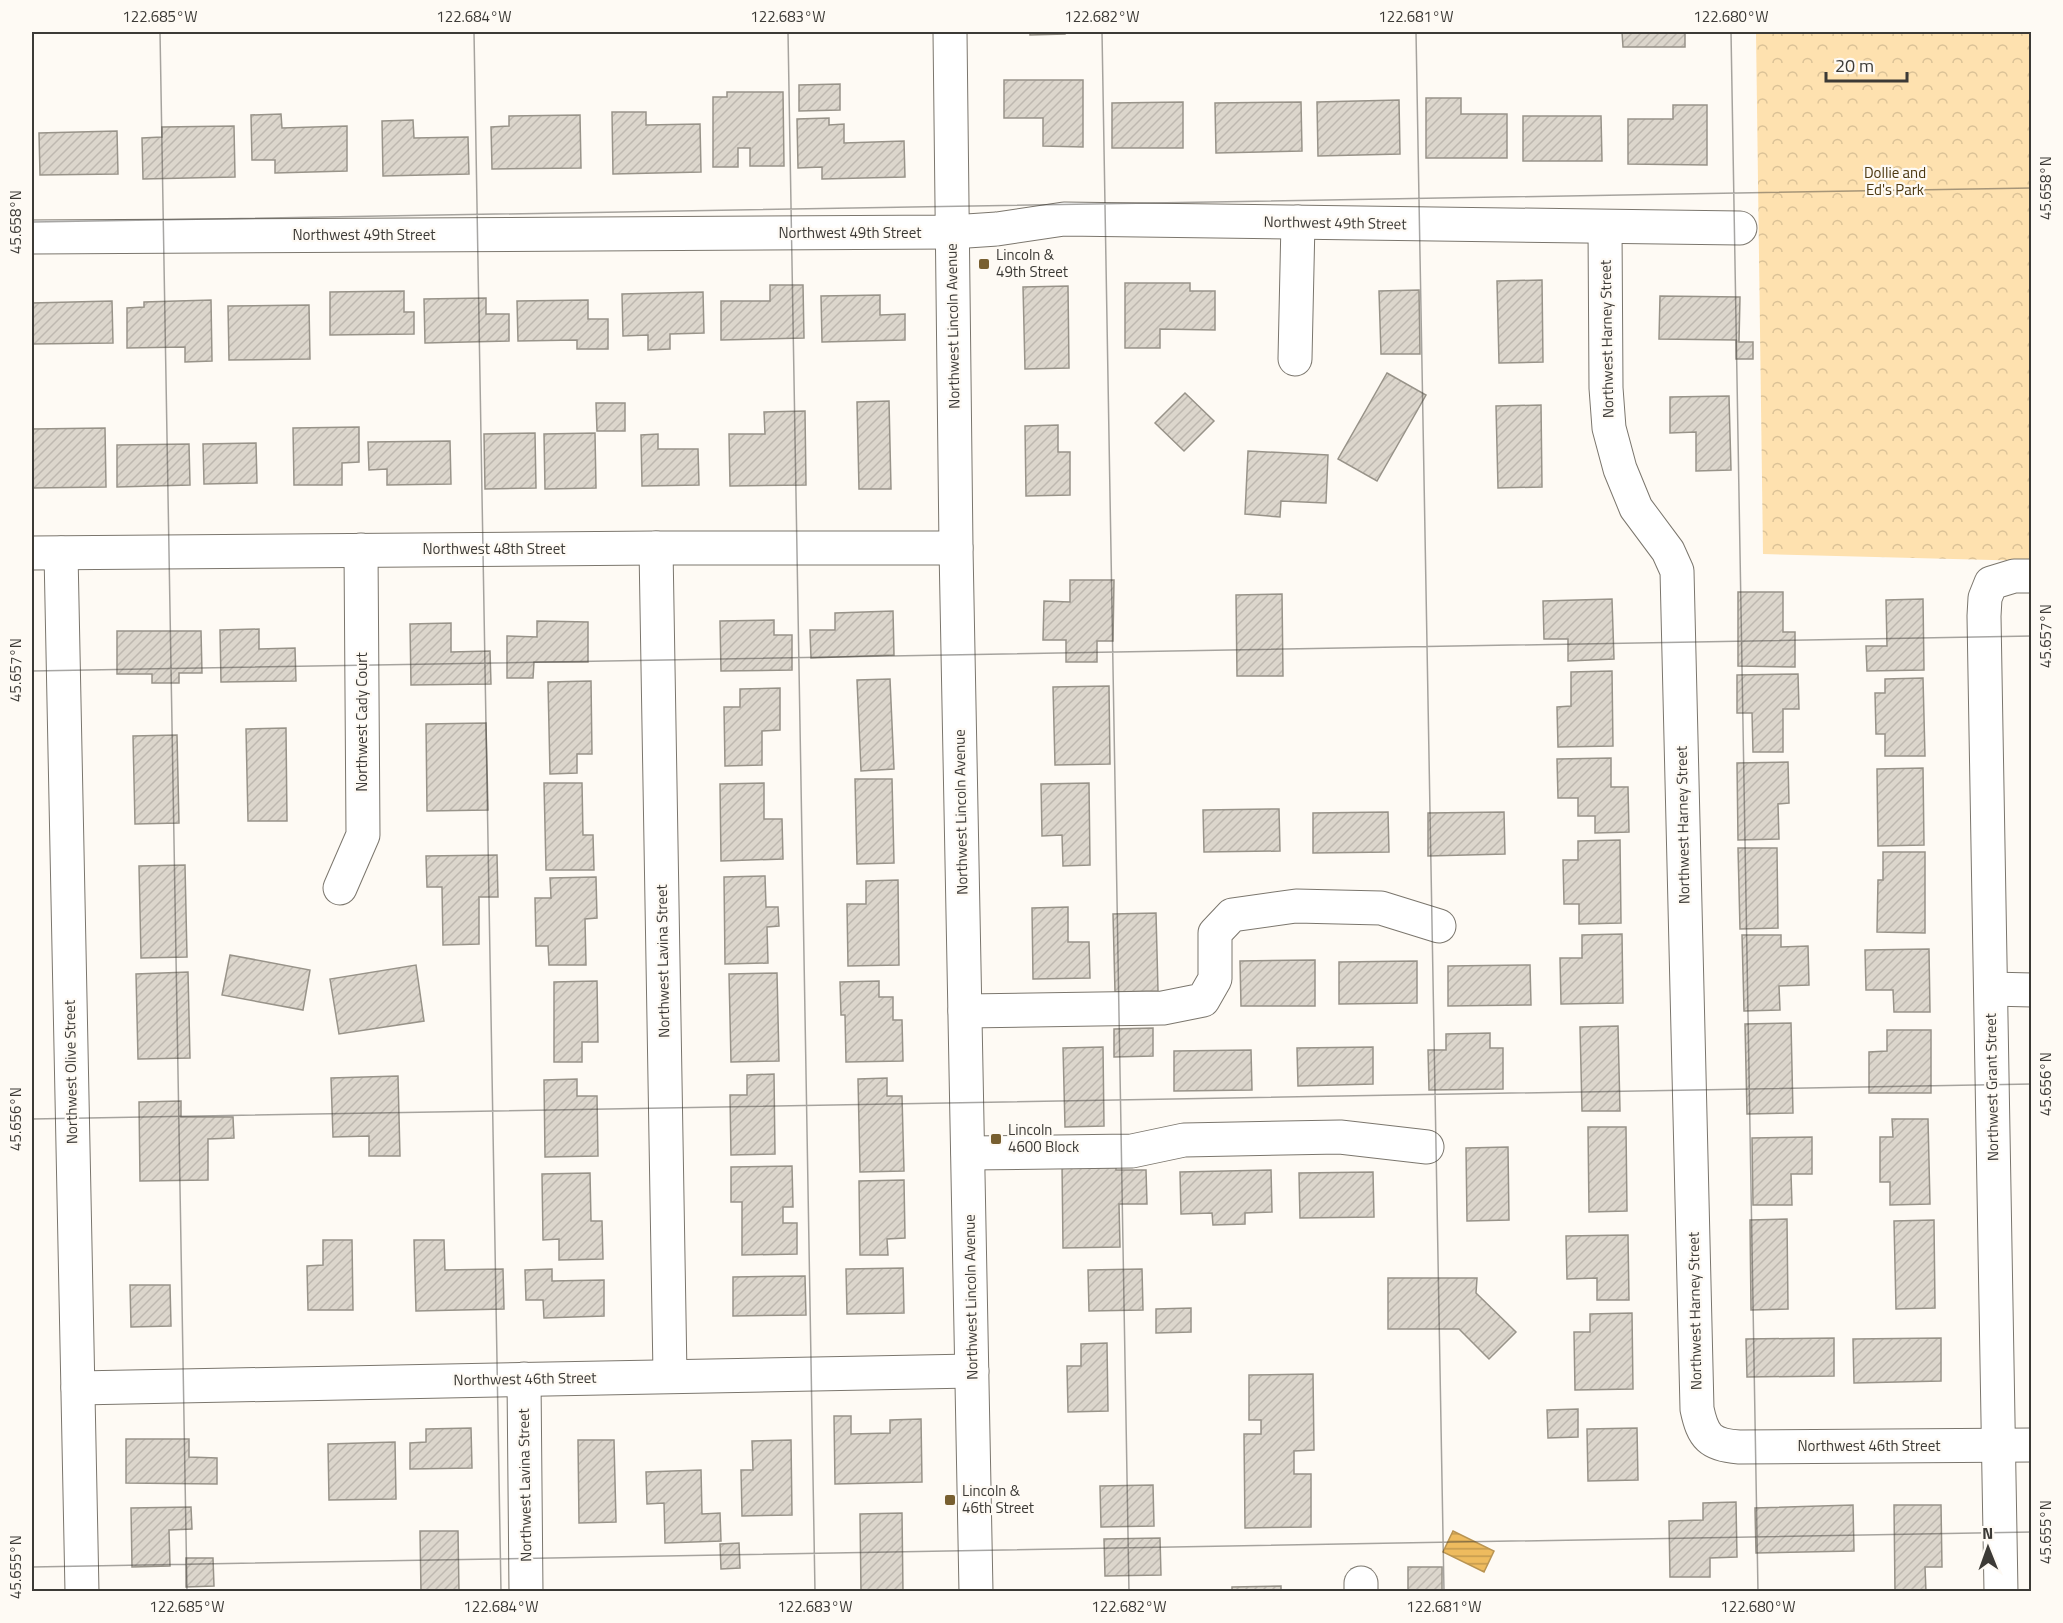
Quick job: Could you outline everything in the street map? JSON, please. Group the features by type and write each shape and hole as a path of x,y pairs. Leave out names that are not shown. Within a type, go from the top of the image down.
{"street":[{"name":"Northwest Lincoln Avenue","path":"950,32 956,548 976,1592"},
{"name":"Northwest 49th Street","path":"32,237 952,232 997,229 1064,219 1740,228"},
{"path":"1295,359 1298,222"},
{"name":"Northwest Harney Street","path":"1605,227 1605,388 1609,428 1620,469 1636,508 1668,550 1677,571 1697,1409 1701,1427 1708,1439"},
{"name":"Northwest Lavina Street","path":"656,548 670,1375"},
{"name":"Northwest 48th Street","path":"46,553 956,548"},
{"name":"Northwest Cady Court","path":"340,888 363,836 361,550"},
{"name":"Northwest Olive Street","path":"46,553 78,1388 82,1592"},
{"name":"Northwest Grant Street","path":"2001,1592 1984,616 1985,598 1991,583 2014,576 2031,576"},
{"path":"965,1011 1163,1008 1203,1000 1215,979 1215,933 1232,915 1296,906 1381,908 1439,926"},
{"path":"1991,989 2031,990"},
{"path":"968,1153 1132,1151 1184,1140 1318,1137 1340,1137 1427,1147"},
{"name":"Northwest 46th Street","path":"78,1388 972,1371"},
{"name":"Northwest Lavina Street","path":"524,1379 526,1592"},
{"name":"Northwest 46th Street","path":"1708,1439 1725,1446 1739,1447 2031,1445"}],"green space":[{"name":"Dollie and Ed's Park","path":"1756,32 2031,32 2031,561 1763,554"}],"shaded area":[{"path":"1453,1531 1494,1551 1484,1572 1443,1552"}],"building":[{"path":"1030,32 1065,32 1065,34 1030,35"},
{"path":"1622,32 1685,32 1685,47 1623,47"},
{"path":"1004,80 1083,80 1083,147 1043,146 1043,118 1004,118"},
{"path":"840,84 840,110 799,111 799,85"},
{"path":"727,92 783,92 784,166 750,166 750,148 738,148 738,167 713,167 713,97 727,97"},
{"path":"1426,98 1461,98 1461,114 1507,114 1507,158 1426,158"},
{"path":"1399,100 1400,154 1318,156 1317,102"},
{"path":"1183,102 1183,148 1112,148 1112,103"},
{"path":"1301,102 1302,151 1216,153 1215,103"},
{"path":"1673,105 1707,105 1707,165 1628,164 1628,119 1673,119"},
{"path":"612,112 646,112 646,125 700,124 701,172 613,174"},
{"path":"281,114 282,128 347,126 347,171 275,173 275,160 252,160 251,115"},
{"path":"580,115 581,168 492,169 491,127 509,126 509,116"},
{"path":"1523,116 1601,116 1602,161 1523,161"},
{"path":"829,118 829,125 844,124 844,143 904,141 905,177 822,179 822,167 798,168 797,119"},
{"path":"413,120 414,138 468,137 469,174 383,176 382,121"},
{"path":"234,126 235,177 143,179 142,138 162,137 162,127"},
{"path":"117,131 118,174 40,175 39,133"},
{"path":"1542,280 1543,362 1499,363 1497,281"},
{"path":"1125,283 1190,283 1190,291 1215,291 1215,330 1160,329 1160,348 1125,348"},
{"path":"770,285 803,285 804,338 721,340 721,301 770,301"},
{"path":"1068,286 1069,368 1025,369 1023,287"},
{"path":"1419,290 1420,354 1381,354 1379,291"},
{"path":"404,291 404,312 414,312 414,334 330,335 330,292"},
{"path":"703,292 704,333 670,334 670,349 648,350 648,335 623,336 622,294"},
{"path":"880,295 880,315 905,314 905,340 822,342 821,296"},
{"path":"1660,296 1740,297 1739,342 1753,342 1753,359 1736,359 1736,340 1659,339"},
{"path":"486,298 486,314 509,314 509,341 425,343 424,299"},
{"path":"211,300 212,361 185,362 185,347 127,348 127,308 144,307 144,302"},
{"path":"588,300 588,319 608,319 608,349 577,349 577,340 518,341 517,301"},
{"path":"112,301 113,343 32,344 32,303"},
{"path":"309,305 310,359 229,360 228,306"},
{"path":"1387,373 1426,395 1377,481 1338,459"},
{"path":"1185,393 1214,421 1184,451 1155,423"},
{"path":"1729,396 1731,470 1696,471 1696,432 1670,433 1670,397"},
{"path":"889,401 891,489 859,489 857,402"},
{"path":"596,403 625,403 625,431 597,431"},
{"path":"1541,405 1542,487 1498,488 1496,406"},
{"path":"805,411 806,485 730,486 729,434 765,434 764,412"},
{"path":"1058,425 1058,452 1070,452 1070,495 1026,496 1025,426"},
{"path":"359,427 359,462 342,463 342,485 294,485 293,428"},
{"path":"105,428 106,487 32,488 32,429"},
{"path":"535,433 536,488 485,489 484,434"},
{"path":"595,433 596,488 545,489 544,434"},
{"path":"658,434 658,449 698,449 699,485 642,486 641,435"},
{"path":"450,441 451,484 387,485 387,469 369,470 368,442"},
{"path":"256,443 257,483 204,484 203,444"},
{"path":"189,444 190,485 117,487 117,445"},
{"path":"1248,451 1328,455 1326,503 1281,501 1280,517 1245,514"},
{"path":"1070,580 1114,580 1113,641 1097,641 1097,662 1066,662 1066,640 1043,640 1044,601 1070,602"},
{"path":"1738,592 1783,592 1783,632 1795,632 1795,667 1738,666"},
{"path":"1282,594 1283,676 1237,676 1236,595"},
{"path":"1612,599 1614,659 1568,661 1568,639 1544,639 1543,601"},
{"path":"1923,599 1924,670 1867,671 1866,646 1887,646 1886,600"},
{"path":"893,611 894,655 811,658 810,630 835,630 835,613"},
{"path":"774,620 774,635 792,635 792,670 721,671 720,621"},
{"path":"537,621 588,622 588,662 534,662 533,678 507,678 507,636 537,637"},
{"path":"451,623 451,652 490,651 491,684 411,685 410,624"},
{"path":"259,629 259,649 295,648 296,681 221,682 220,630"},
{"path":"117,631 201,631 202,673 179,673 179,683 152,683 152,674 117,674"},
{"path":"1612,671 1613,746 1558,747 1557,707 1571,706 1571,672"},
{"path":"1798,674 1799,709 1783,709 1783,752 1753,752 1752,713 1737,713 1737,675"},
{"path":"1923,678 1925,756 1885,756 1885,734 1876,734 1875,693 1885,693 1885,679"},
{"path":"890,679 894,769 861,771 857,680"},
{"path":"591,681 592,754 577,754 577,773 550,774 548,682"},
{"path":"1109,686 1110,764 1055,765 1053,687"},
{"path":"780,688 780,730 762,731 762,765 725,766 724,707 740,707 740,689"},
{"path":"486,723 488,810 427,811 426,724"},
{"path":"286,728 287,821 248,821 246,729"},
{"path":"177,735 179,823 135,824 133,736"},
{"path":"1611,758 1611,787 1628,787 1629,832 1595,833 1595,816 1578,816 1578,798 1558,798 1557,759"},
{"path":"1788,762 1789,803 1778,804 1779,839 1738,840 1737,763"},
{"path":"1923,768 1924,845 1878,846 1877,769"},
{"path":"855,779 892,779 894,863 857,864"},
{"path":"544,783 582,783 583,835 593,835 594,870 546,870"},
{"path":"764,783 764,819 782,819 783,859 721,861 720,784"},
{"path":"1089,783 1090,865 1063,866 1062,835 1042,836 1041,784"},
{"path":"1279,809 1280,851 1204,852 1203,810"},
{"path":"1388,812 1389,852 1313,853 1313,813"},
{"path":"1504,812 1505,854 1428,856 1428,813"},
{"path":"1620,840 1621,923 1579,924 1579,904 1564,904 1563,860 1578,860 1578,841"},
{"path":"1738,848 1777,848 1778,928 1740,929"},
{"path":"1883,852 1925,852 1925,933 1877,932 1878,880 1883,880"},
{"path":"497,855 498,897 479,897 479,944 443,945 442,887 427,887 426,856"},
{"path":"185,865 187,957 141,958 139,866"},
{"path":"765,876 766,907 778,907 779,926 767,927 768,963 725,964 724,877"},
{"path":"596,877 597,918 585,919 586,965 549,965 548,946 536,946 535,898 551,898 550,878"},
{"path":"898,880 899,965 848,966 847,904 866,904 866,881"},
{"path":"1068,907 1068,942 1089,942 1090,978 1033,979 1032,908"},
{"path":"1156,913 1158,991 1115,992 1113,914"},
{"path":"1622,934 1623,1003 1561,1004 1560,958 1582,958 1582,935"},
{"path":"1742,935 1781,935 1781,947 1808,946 1809,985 1779,986 1780,1010 1744,1011"},
{"path":"1929,949 1930,1012 1894,1012 1893,990 1866,990 1865,950"},
{"path":"230,955 310,970 303,1010 222,995"},
{"path":"1315,960 1315,1006 1241,1006 1240,961"},
{"path":"1417,961 1417,1003 1339,1004 1339,962"},
{"path":"416,965 424,1021 339,1034 330,979"},
{"path":"1530,965 1531,1005 1448,1006 1448,966"},
{"path":"188,972 190,1058 138,1059 136,974"},
{"path":"777,973 779,1061 731,1062 729,974"},
{"path":"597,981 598,1042 582,1042 582,1062 554,1062 554,982"},
{"path":"879,981 879,997 893,997 893,1020 902,1020 903,1061 846,1062 845,1015 841,1015 840,982"},
{"path":"1791,1023 1793,1113 1747,1114 1745,1024"},
{"path":"1618,1026 1620,1111 1582,1111 1580,1027"},
{"path":"1153,1028 1153,1056 1114,1057 1114,1029"},
{"path":"1887,1030 1931,1030 1931,1093 1869,1093 1869,1052 1887,1051"},
{"path":"1490,1033 1490,1048 1503,1048 1503,1089 1429,1090 1428,1050 1446,1050 1446,1034"},
{"path":"1103,1047 1104,1126 1065,1127 1063,1048"},
{"path":"1373,1047 1373,1084 1298,1086 1297,1048"},
{"path":"1251,1050 1252,1090 1174,1091 1174,1051"},
{"path":"774,1074 775,1154 731,1155 730,1095 747,1095 747,1075"},
{"path":"398,1076 400,1156 369,1156 369,1136 333,1137 331,1078"},
{"path":"887,1078 887,1096 902,1096 904,1171 860,1172 858,1079"},
{"path":"577,1079 577,1096 597,1096 598,1156 545,1157 544,1080"},
{"path":"181,1101 181,1117 233,1117 234,1138 208,1139 208,1180 140,1181 139,1102"},
{"path":"1892,1119 1928,1119 1930,1204 1890,1205 1890,1182 1880,1182 1880,1137 1893,1137"},
{"path":"1588,1127 1626,1127 1627,1211 1589,1212"},
{"path":"1812,1137 1812,1174 1791,1174 1792,1205 1753,1205 1752,1138"},
{"path":"1508,1147 1509,1220 1467,1221 1466,1148"},
{"path":"1116,1162 1116,1170 1146,1170 1147,1204 1119,1204 1120,1247 1063,1248 1062,1163"},
{"path":"792,1166 793,1207 783,1207 783,1223 797,1223 797,1254 742,1255 742,1202 731,1202 731,1167"},
{"path":"1271,1170 1272,1212 1245,1213 1245,1224 1213,1225 1212,1213 1181,1214 1180,1172"},
{"path":"1373,1172 1374,1217 1300,1218 1299,1173"},
{"path":"590,1173 591,1221 602,1221 603,1259 559,1260 559,1239 543,1240 542,1174"},
{"path":"904,1180 905,1238 887,1239 888,1255 860,1255 859,1181"},
{"path":"1787,1219 1788,1309 1751,1310 1750,1220"},
{"path":"1934,1220 1935,1308 1896,1309 1894,1221"},
{"path":"1628,1235 1629,1300 1597,1300 1597,1278 1567,1279 1566,1236"},
{"path":"323,1240 352,1240 353,1310 308,1310 307,1266 323,1265"},
{"path":"414,1240 444,1240 445,1270 503,1269 504,1309 416,1311"},
{"path":"903,1268 904,1313 847,1314 846,1269"},
{"path":"552,1269 552,1281 604,1280 604,1316 544,1318 543,1300 526,1300 525,1270"},
{"path":"1142,1269 1143,1310 1089,1311 1088,1270"},
{"path":"805,1276 806,1315 733,1316 733,1277"},
{"path":"1388,1278 1477,1278 1476,1293 1516,1332 1489,1359 1459,1329 1388,1329"},
{"path":"130,1285 170,1285 171,1326 131,1327"},
{"path":"1191,1308 1191,1332 1156,1333 1156,1309"},
{"path":"1632,1313 1633,1389 1575,1390 1574,1332 1590,1332 1590,1314"},
{"path":"1834,1338 1834,1376 1747,1377 1746,1339"},
{"path":"1941,1338 1941,1381 1854,1383 1853,1339"},
{"path":"1107,1343 1108,1411 1068,1412 1067,1366 1081,1366 1081,1344"},
{"path":"1313,1374 1314,1450 1294,1451 1294,1474 1311,1474 1311,1527 1245,1528 1244,1434 1261,1434 1261,1420 1249,1420 1249,1375"},
{"path":"1578,1409 1578,1437 1548,1438 1547,1410"},
{"path":"834,1416 851,1416 851,1434 890,1433 890,1420 921,1419 922,1482 835,1484"},
{"path":"471,1428 472,1468 410,1469 410,1443 426,1442 426,1429"},
{"path":"1637,1428 1638,1480 1588,1481 1587,1429"},
{"path":"126,1439 189,1439 189,1457 217,1458 217,1484 126,1483"},
{"path":"578,1440 614,1440 616,1522 579,1523"},
{"path":"791,1440 792,1515 742,1516 741,1470 753,1470 752,1441"},
{"path":"395,1442 396,1499 329,1500 328,1444"},
{"path":"701,1470 702,1514 720,1513 721,1541 665,1543 664,1503 647,1504 646,1472"},
{"path":"1153,1485 1154,1526 1101,1527 1100,1486"},
{"path":"1736,1502 1737,1557 1710,1558 1710,1577 1670,1577 1669,1521 1703,1520 1703,1503"},
{"path":"1853,1505 1854,1551 1756,1553 1755,1508"},
{"path":"1894,1505 1941,1505 1942,1567 1925,1567 1926,1592 1895,1592"},
{"path":"191,1507 192,1529 169,1530 170,1566 132,1567 131,1508"},
{"path":"902,1513 903,1592 861,1592 860,1514"},
{"path":"420,1531 458,1531 459,1592 421,1592"},
{"path":"1160,1538 1161,1575 1105,1576 1104,1539"},
{"path":"739,1543 740,1568 721,1569 720,1544"},
{"path":"186,1558 213,1558 214,1586 186,1587"},
{"path":"1408,1567 1442,1567 1442,1592 1408,1592"},
{"path":"1281,1586 1281,1592 1232,1592 1232,1587"}],"place":[{"name":"Lincoln & 49th Street","path":"984,264"},
{"name":"Lincoln 4600 Block","path":"996,1139"},
{"name":"Lincoln & 46th Street","path":"950,1500"}]}
